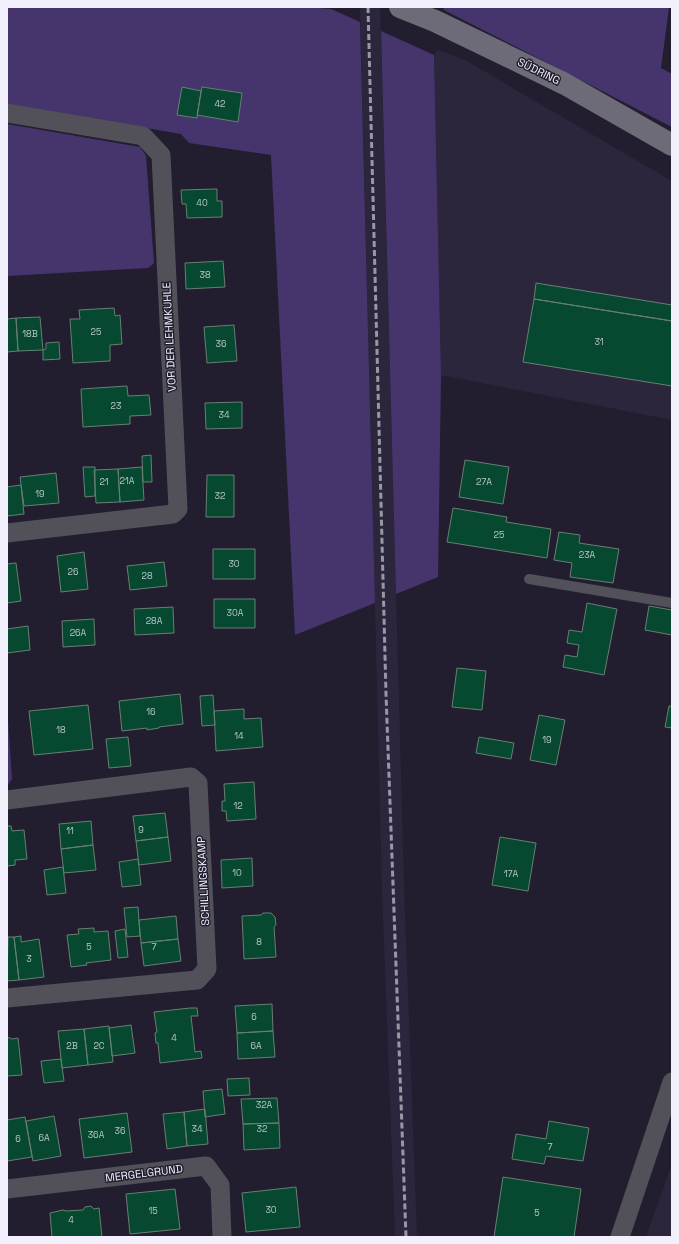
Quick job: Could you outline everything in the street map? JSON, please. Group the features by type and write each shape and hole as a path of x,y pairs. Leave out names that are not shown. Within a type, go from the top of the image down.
{"main road":[{"name":"SÜDRING","path":"400,7 435,21 565,84 672,145"}],"street":[{"name":"VOR DER LEHMKUHLE","path":"7,113 143,136 160,155 178,509 173,514 7,533"},
{"name":"SCHILLINGSKAMP","path":"7,800 191,777 198,783 207,969 197,980 7,998"},
{"path":"620,1237 672,1082"},
{"name":"MERGELGRUND","path":"7,1189 206,1166 220,1185 222,1237"}],"lane":[{"path":"529,579 672,603"}],"shaded area":[{"path":"7,7 301,7 331,9 360,22 375,603 295,635 271,155 189,143 181,134 7,104"},
{"path":"360,7 380,7 404,886 417,1237 395,1237 382,888"},
{"path":"443,7 669,7 661,68 672,74 672,127 444,10"},
{"path":"381,31 434,55 441,375 438,577 396,594"},
{"path":"438,50 465,60 672,181 672,420 441,375 434,55"},
{"path":"7,124 140,147 146,156 154,263 148,268 7,276"},
{"path":"7,705 12,779 7,786"},
{"path":"672,1164 672,1237 646,1237"}],"building":[{"path":"182,87 201,91 197,118 177,115"},
{"path":"202,87 242,93 238,122 197,115"},
{"path":"217,189 217,201 222,201 222,217 187,218 186,204 182,204 181,190"},
{"path":"223,261 225,287 186,289 185,263"},
{"path":"536,283 672,305 672,321 534,299"},
{"path":"534,299 672,321 672,386 523,362"},
{"path":"114,308 115,316 120,315 122,344 110,345 110,361 73,363 70,319 80,319 79,310"},
{"path":"40,317 43,350 18,351 16,318"},
{"path":"16,318 18,351 7,352 7,319"},
{"path":"234,325 237,361 207,363 204,327"},
{"path":"59,342 60,359 43,360 43,350 46,349 46,343"},
{"path":"127,386 128,396 149,395 151,415 130,416 130,424 83,427 81,389"},
{"path":"242,402 242,428 206,429 205,403"},
{"path":"151,455 152,482 143,482 142,456"},
{"path":"465,460 509,467 503,504 459,497"},
{"path":"83,467 95,467 95,496 85,497"},
{"path":"142,467 144,500 120,502 118,469"},
{"path":"118,469 120,502 96,503 94,470"},
{"path":"56,473 59,503 24,506 20,477"},
{"path":"207,475 234,475 234,517 206,517"},
{"path":"21,485 24,514 7,516 7,487"},
{"path":"453,508 507,517 506,522 551,529 547,558 447,542"},
{"path":"559,532 580,535 579,543 619,549 613,583 570,577 572,563 554,560"},
{"path":"213,549 255,549 255,579 213,579"},
{"path":"84,552 88,589 61,592 57,556"},
{"path":"164,562 167,586 130,590 127,566"},
{"path":"16,563 21,601 7,603 7,564"},
{"path":"214,599 255,599 255,628 214,628"},
{"path":"587,603 617,609 604,675 563,667 565,655 577,657 579,645 567,643 569,630 582,632"},
{"path":"649,606 672,610 672,635 645,630"},
{"path":"173,607 174,633 135,635 134,609"},
{"path":"94,619 95,645 63,647 62,621"},
{"path":"28,626 30,650 7,653 7,629"},
{"path":"457,668 486,671 482,710 452,707"},
{"path":"180,694 183,724 147,730 147,728 122,731 119,701"},
{"path":"213,695 215,725 202,726 200,696"},
{"path":"88,705 93,749 34,755 29,711"},
{"path":"669,706 672,706 672,728 665,727"},
{"path":"244,709 244,719 261,718 263,747 216,751 214,711"},
{"path":"539,715 565,720 556,765 530,760"},
{"path":"128,737 131,766 109,768 106,739"},
{"path":"479,737 514,743 511,759 476,753"},
{"path":"254,782 256,819 227,821 226,811 222,811 222,801 225,801 224,784"},
{"path":"165,813 168,837 136,841 133,816"},
{"path":"91,821 93,845 61,849 59,824"},
{"path":"7,826 11,826 12,831 24,830 27,859 15,860 15,865 7,866"},
{"path":"168,837 171,861 139,865 136,841"},
{"path":"500,837 536,843 528,891 492,885"},
{"path":"93,845 96,870 64,873 61,849"},
{"path":"252,858 253,886 222,888 221,860"},
{"path":"138,859 141,885 122,887 119,862"},
{"path":"63,867 66,893 47,895 44,870"},
{"path":"138,907 140,936 127,937 124,908"},
{"path":"263,913 271,913 275,917 276,925 274,927 276,957 244,959 242,916 261,915"},
{"path":"176,916 178,939 141,943 139,920"},
{"path":"94,928 94,932 108,931 111,960 86,963 87,965 71,967 67,935 79,934 78,929"},
{"path":"125,929 128,957 118,958 115,931"},
{"path":"21,936 21,942 39,939 44,977 19,980 14,937"},
{"path":"8,937 14,937 19,980 7,981"},
{"path":"178,939 181,961 144,966 141,943"},
{"path":"272,1004 273,1031 237,1033 235,1006"},
{"path":"197,1008 198,1016 191,1016 195,1052 201,1051 202,1058 160,1063 158,1043 156,1043 155,1033 157,1032 154,1012"},
{"path":"131,1025 135,1053 112,1056 109,1028"},
{"path":"109,1026 113,1062 88,1065 84,1029"},
{"path":"84,1029 88,1065 62,1068 58,1031"},
{"path":"273,1031 275,1057 238,1059 237,1033"},
{"path":"7,1037 12,1039 18,1038 22,1075 7,1076"},
{"path":"61,1059 64,1081 44,1083 41,1061"},
{"path":"249,1078 250,1095 228,1096 227,1079"},
{"path":"222,1089 225,1114 205,1117 203,1091"},
{"path":"277,1098 279,1123 243,1124 241,1099"},
{"path":"205,1109 208,1144 187,1146 184,1112"},
{"path":"184,1112 187,1146 167,1149 163,1114"},
{"path":"127,1113 132,1152 84,1158 79,1119"},
{"path":"54,1116 61,1156 33,1161 26,1121"},
{"path":"25,1117 32,1157 7,1161 7,1120"},
{"path":"549,1121 589,1128 583,1161 546,1156 544,1164 512,1159 516,1134 546,1139"},
{"path":"279,1123 280,1148 244,1150 243,1124"},
{"path":"503,1177 581,1189 574,1237 494,1237"},
{"path":"296,1187 300,1227 246,1232 242,1193"},
{"path":"175,1189 180,1229 130,1234 126,1194"},
{"path":"91,1206 94,1209 99,1208 102,1237 52,1237 50,1213 63,1210 83,1210 85,1207"}],"railway":[{"path":"368,7 386,694 406,1237"}]}
